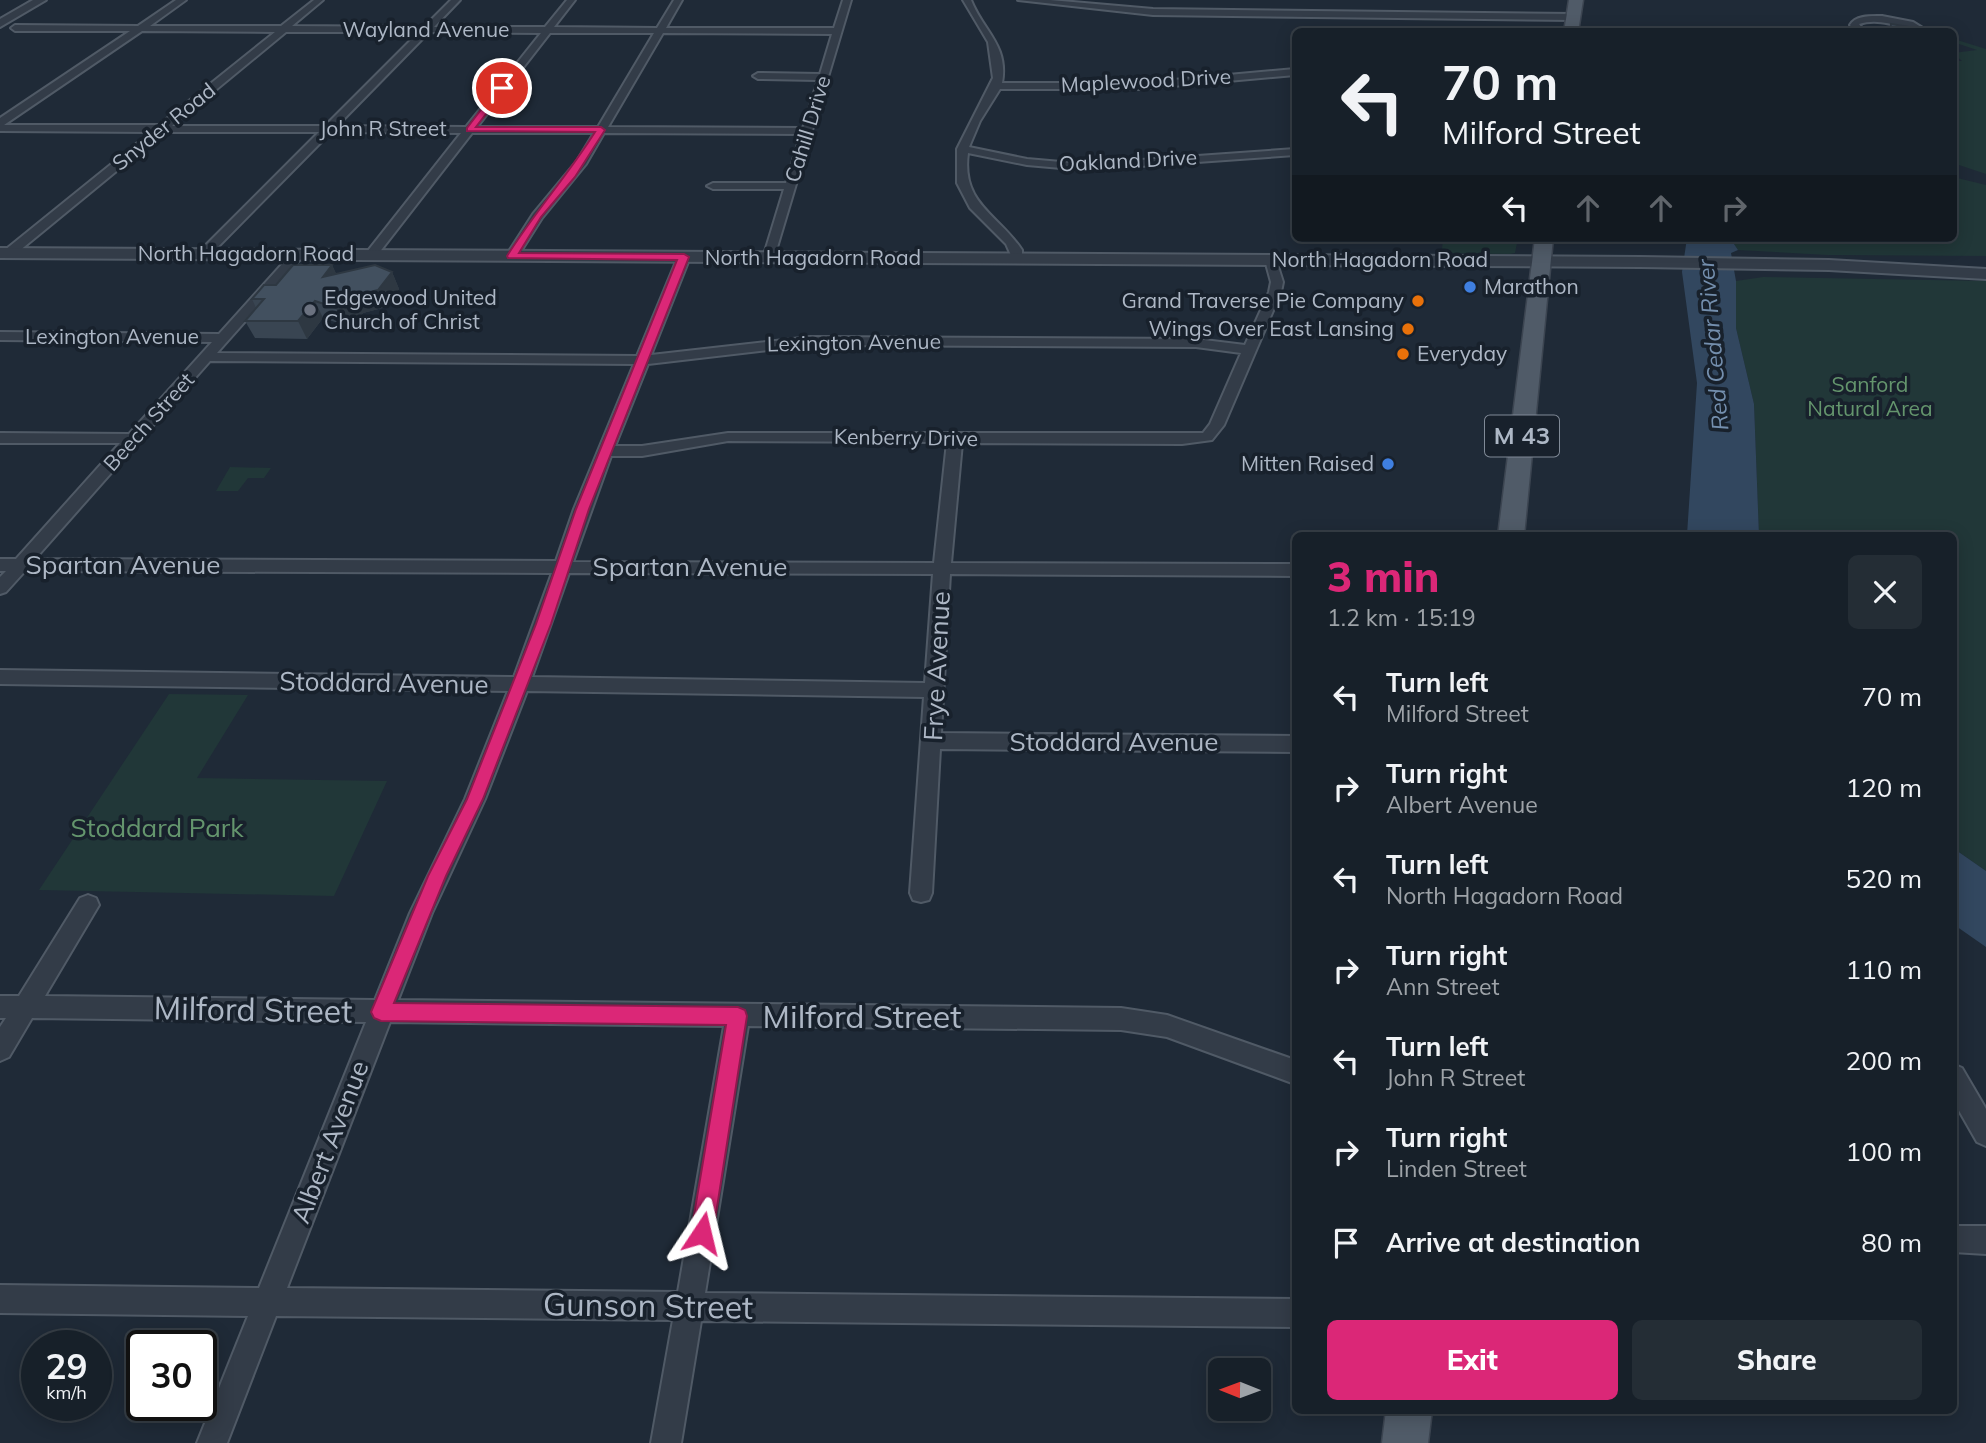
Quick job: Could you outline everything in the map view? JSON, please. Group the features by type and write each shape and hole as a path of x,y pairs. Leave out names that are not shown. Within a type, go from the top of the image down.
{"main road":[{"path":"1572,24 1576,0"},
{"name":"M 43","path":"1511,532 1543,249"},
{"path":"1405,1443 1409,1414"}],"street":[{"path":"0,24 41,0"},
{"path":"0,125 181,0"},
{"name":"Snyder Road","path":"4,253 163,128 319,0"},
{"path":"204,254 456,0"},
{"path":"371,255 571,0"},
{"path":"512,256 537,216 572,176 678,0"},
{"name":"Cahill Drive","path":"769,258 847,0"},
{"path":"967,0 992,40 996,59 996,86 969,129 962,149 962,180 969,200 986,220 1012,243 1018,251 1018,259"},
{"path":"1023,0 1163,12 1410,10 1572,24"},
{"path":"1158,0 1163,12"},
{"path":"1877,9 1882,19"},
{"path":"1857,28 1854,25 1856,22 1882,19 1916,28"},
{"name":"Wayland Avenue","path":"15,28 838,31"},
{"name":"Maplewood Drive","path":"996,86 1151,85 1292,72"},
{"path":"758,76 824,77"},
{"name":"John R Street","path":"0,125 807,131"},
{"name":"Oakland Drive","path":"962,149 1027,162 1084,167 1292,152"},
{"path":"713,186 791,186"},
{"name":"North Hagadorn Road","path":"4,253 1271,260 1543,249 1677,262 1829,265"},
{"name":"Beech Street","path":"0,588 297,255"},
{"name":"Albert Avenue","path":"212,1443 381,1012 437,876 475,799 606,452 684,257"},
{"path":"1249,350 1275,292 1276,282 1271,260"},
{"path":"1829,265 1986,264"},
{"path":"1829,265 1986,274"},
{"name":"Lexington Avenue","path":"0,336 224,338"},
{"name":"Lexington Avenue","path":"207,357 642,360 692,357 759,344 810,341 1196,343 1249,350"},
{"name":"Kenberry Drive","path":"606,452 642,451 728,437 1207,437 1217,425 1249,350"},
{"path":"0,438 134,439"},
{"name":"Frye Avenue","path":"922,893 942,568 955,438"},
{"name":"Spartan Avenue","path":"0,565 1292,570"},
{"name":"Stoddard Avenue","path":"0,677 935,690"},
{"name":"Stoddard Avenue","path":"933,741 1292,744"},
{"path":"0,1049 88,905"},
{"name":"Milford Street","path":"0,1007 1145,1020 1292,1071"},
{"path":"666,1443 738,1016"},
{"path":"1957,1083 1986,1133"},
{"path":"1957,1239 1986,1240"},
{"name":"Gunson Street","path":"0,1299 1292,1313"}],"green space":[{"path":"1957,40 1986,49 1986,174 1957,164 1957,61 1962,61 1957,52 1977,50 1957,43"},
{"path":"1957,178 1986,185 1986,256 1828,255 1738,250 1733,242 1957,242"},
{"path":"1443,242 1517,242 1515,253 1509,254 1446,253 1442,249"},
{"name":"Sanford Natural Area","path":"1763,277 1986,281 1986,871 1957,851 1957,532 1759,532 1754,404 1736,328 1736,281"},
{"path":"230,467 271,468 264,478 248,478 238,491 216,491"},
{"name":"Stoddard Park","path":"169,694 248,695 197,778 387,781 334,896 39,890"}],"water":[{"name":"Red Cedar River","path":"1686,242 1733,242 1738,250 1731,253 1736,281 1736,328 1754,404 1759,532 1687,532 1697,383 1682,272"},
{"path":"1957,851 1986,871 1986,947 1957,927"}],"building":[{"path":"1891,24 1916,28 1890,28"},
{"path":"293,265 332,265 323,277 375,265 392,272 378,290 355,296 348,304 336,308 315,301 298,321 245,321 264,299 252,299 264,285 276,285"}],"place":[{"name":"Marathon","path":"1470,287"},
{"name":"Grand Traverse Pie Company","path":"1418,301"},
{"name":"Edgewood United Church of Christ","path":"310,310"},
{"name":"Wings Over East Lansing","path":"1408,329"},
{"name":"Everyday","path":"1403,354"},
{"name":"Mitten Raised","path":"1388,464"}],"route":[{"path":"502,88 470,129 601,130 582,162 537,216 512,256 684,257 582,509 544,624 475,799 437,876 381,1012 738,1016 702,1233"}]}
